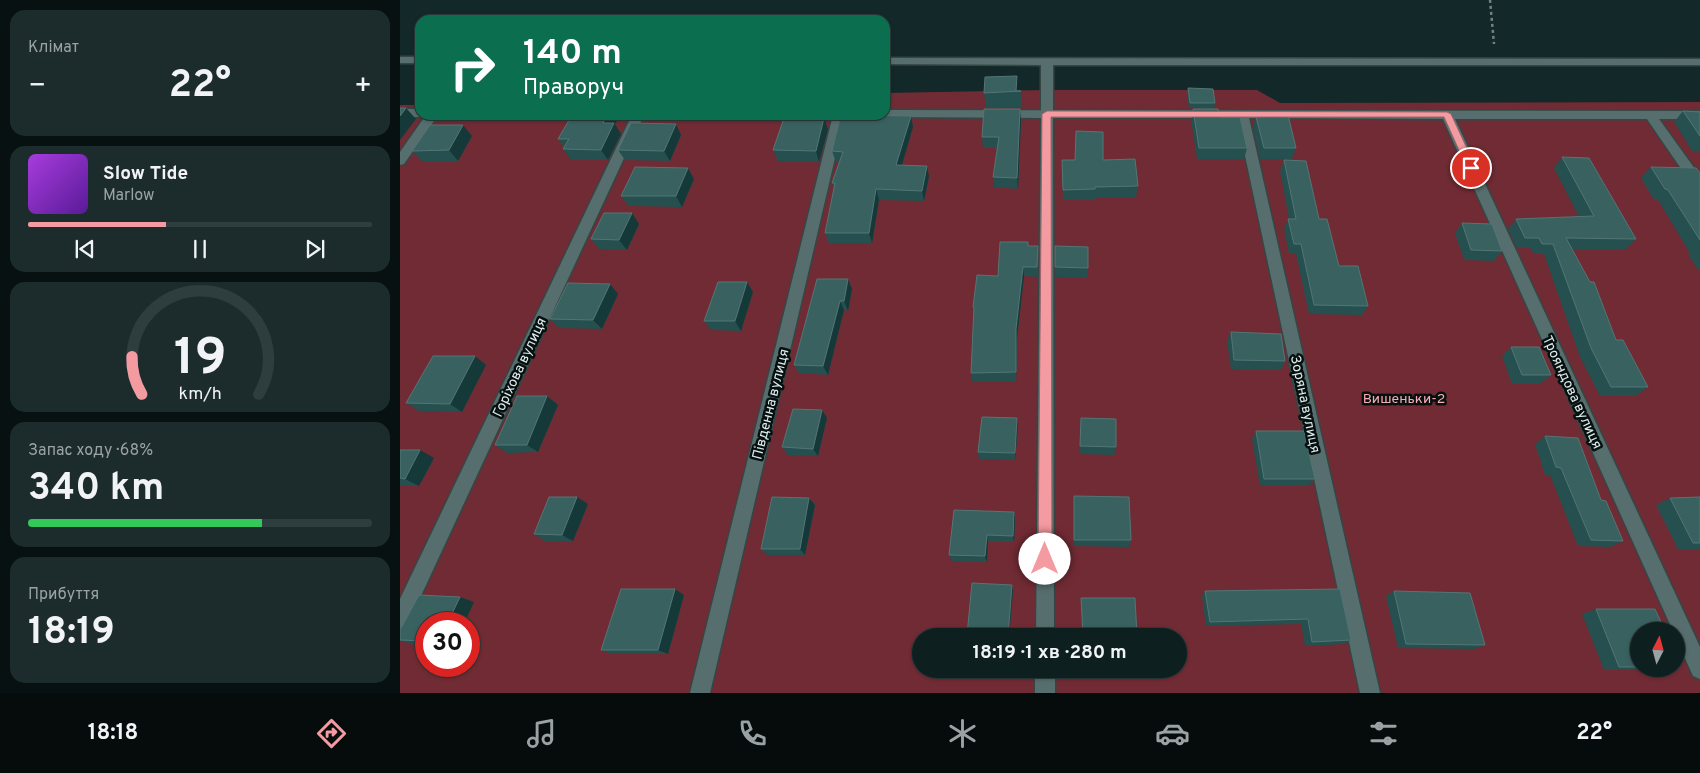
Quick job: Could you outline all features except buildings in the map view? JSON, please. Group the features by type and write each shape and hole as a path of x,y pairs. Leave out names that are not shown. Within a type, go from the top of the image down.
{"street":[{"path":"400,60 415,60"},
{"path":"890,61 1700,62"},
{"path":"1045,628 1047,61"},
{"path":"400,113 415,113"},
{"path":"890,114 1700,115"},
{"name":"Зоряна вулиця","path":"1242,114 1370,693"},
{"name":"Трояндова вулиця","path":"1447,114 1700,669"},
{"path":"1650,115 1700,186"},
{"path":"400,161 429,120"},
{"name":"Горіхова вулиця","path":"400,619 636,120"},
{"name":"Південна вулиця","path":"700,693 838,120"},
{"path":"1045,678 1045,693"}],"path":[{"path":"1490,0 1495,62"}],"green space":[{"name":"Вишеньки-2","path":"1047,90 1257,90 1280,103 1700,102 1700,693 400,693 400,105 415,105 415,120 890,120 890,93"}],"route":[{"path":"1045,559 1047,114 1447,114 1471,168"}]}
